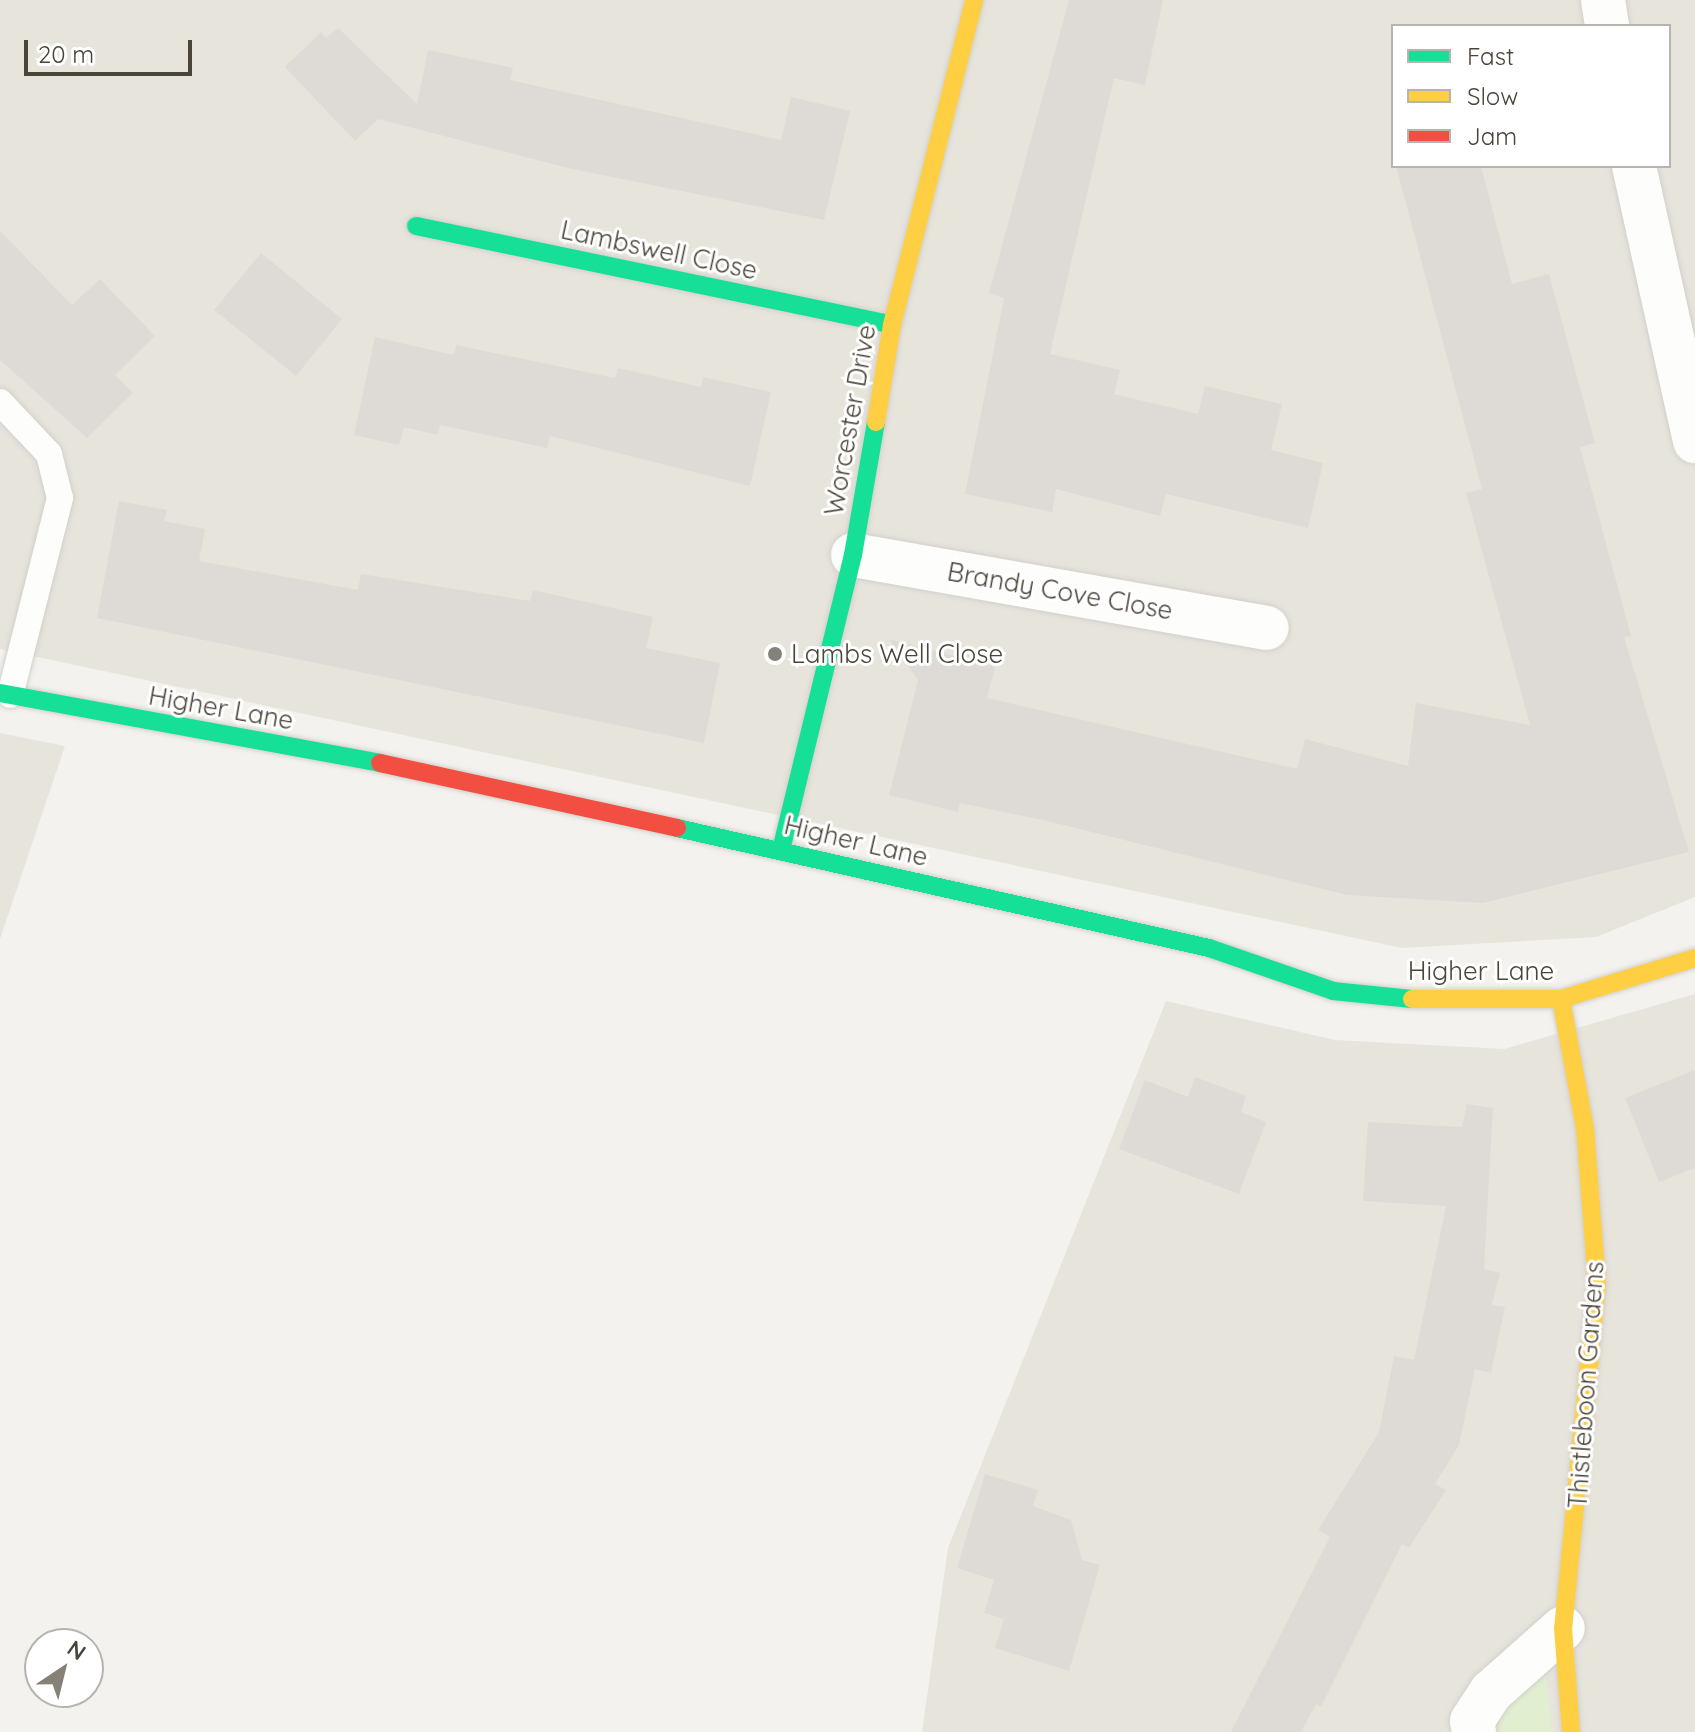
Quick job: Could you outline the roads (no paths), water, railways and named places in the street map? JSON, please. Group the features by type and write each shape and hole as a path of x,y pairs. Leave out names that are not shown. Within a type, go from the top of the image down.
{"street":[{"name":"Worcester Drive","path":"781,850 853,555 892,325 974,0"},
{"path":"1603,0 1607,24"},
{"path":"1634,168 1695,441"},
{"name":"Lambswell Close","path":"416,226 892,325"},
{"name":"Brandy Cove Close","path":"853,555 1267,628"},
{"name":"Higher Lane","path":"5,694 379,763 781,850 1209,948 1333,991 1447,1002 1561,999 1695,958"},
{"name":"Thistleboon Gardens","path":"1561,999 1585,1128 1597,1283 1563,1628 1571,1732"},
{"path":"1474,1732 1472,1721 1491,1692 1563,1628"}],"lane":[{"path":"0,402 49,454 60,498 5,694"}],"place":[{"name":"Lambs Well Close","path":"775,654"}]}
